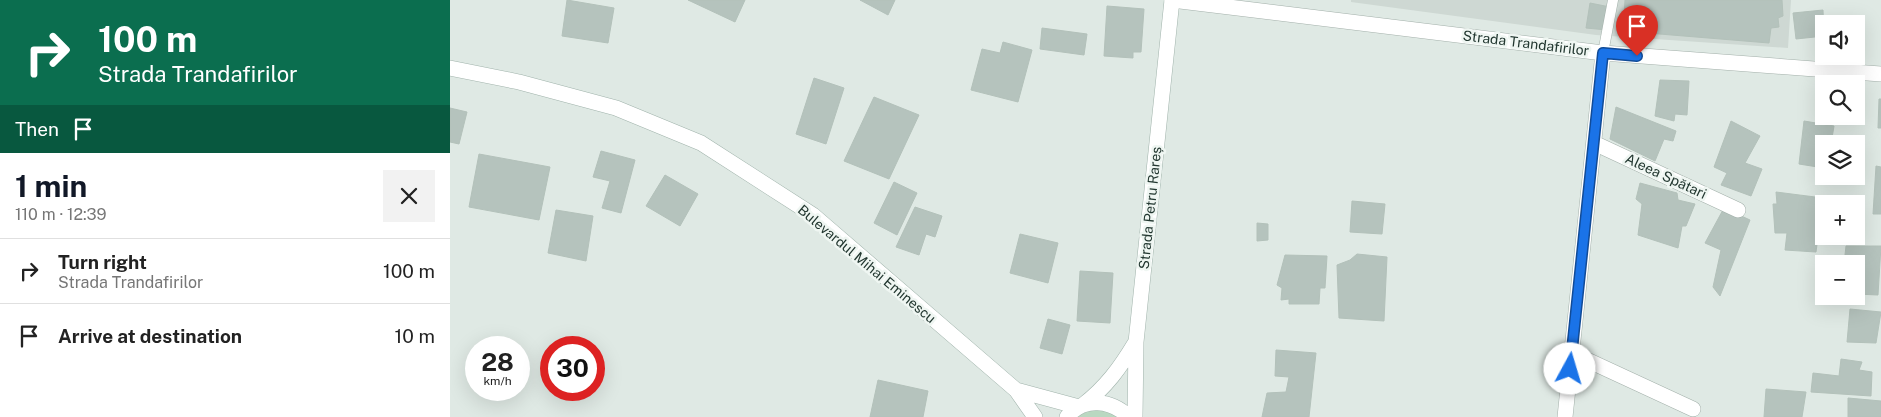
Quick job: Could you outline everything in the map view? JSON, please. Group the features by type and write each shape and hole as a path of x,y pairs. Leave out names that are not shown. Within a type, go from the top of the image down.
{"street":[{"name":"Strada Trandafirilor","path":"1172,0 1603,53 1881,74"},
{"name":"Strada Petru Rareș","path":"1135,417 1136,342 1172,0"},
{"path":"1565,417 1603,53"},
{"name":"Bulevardul Mihai Eminescu","path":"450,68 519,82 616,108 701,143 813,215 1016,390 1035,417"},
{"name":"Aleea Spătari","path":"1594,143 1738,210"},
{"path":"1067,417 1101,391 1136,342"},
{"path":"1572,353 1693,409"},
{"path":"1016,390 1081,406 1096,402 1109,404 1120,409 1129,417"}],"lane":[{"path":"1603,53 1613,0"}],"shaded area":[{"path":"1351,0 1791,0 1788,48 1596,35 1351,2"}],"green space":[{"path":"1106,409 1120,417 1074,417 1083,411"}],"building":[{"path":"567,0 614,8 608,43 562,36"},
{"path":"688,0 745,0 735,22"},
{"path":"860,0 895,0 888,15"},
{"path":"1625,0 1782,0 1783,16 1778,18 1779,27 1771,28 1769,43 1623,31"},
{"path":"1590,3 1610,7 1607,30 1586,28"},
{"path":"1107,6 1144,9 1141,52 1133,52 1133,58 1104,56"},
{"path":"1823,10 1823,15 1815,15 1815,37 1796,39 1793,13"},
{"path":"1042,28 1087,34 1084,55 1040,49"},
{"path":"1003,42 1032,50 1018,102 971,90 982,49 1000,53"},
{"path":"814,78 844,88 826,144 796,134"},
{"path":"1660,80 1689,81 1687,115 1675,114 1674,121 1655,116"},
{"path":"874,97 919,115 889,179 844,161"},
{"path":"1879,99 1881,99 1881,128 1878,128"},
{"path":"1616,107 1676,131 1673,141 1664,139 1655,161 1610,139"},
{"path":"450,108 467,112 459,144 450,142"},
{"path":"1731,121 1760,136 1745,163 1762,169 1751,196 1721,185 1727,173 1714,167"},
{"path":"1804,121 1815,123 1815,125 1834,126 1832,135 1815,135 1815,167 1799,164"},
{"path":"601,151 635,160 621,213 602,208 610,181 593,177"},
{"path":"479,154 550,167 539,220 469,207"},
{"path":"1876,166 1881,167 1881,214 1873,214"},
{"path":"665,175 698,194 680,226 646,206"},
{"path":"894,182 917,193 897,235 874,223"},
{"path":"1640,183 1677,193 1678,200 1695,204 1686,226 1682,226 1678,248 1638,235 1642,204 1636,199"},
{"path":"1776,192 1815,197 1816,252 1785,250 1787,233 1775,233 1773,204 1777,204"},
{"path":"1352,201 1385,204 1382,234 1350,232"},
{"path":"915,207 942,216 935,237 926,234 919,255 896,247"},
{"path":"1724,208 1750,220 1720,296 1713,287 1721,250 1705,243"},
{"path":"556,210 593,216 586,261 548,253"},
{"path":"1257,223 1268,224 1268,240 1257,241"},
{"path":"1020,234 1058,243 1048,283 1010,273"},
{"path":"1846,246 1881,246 1878,295 1865,294 1865,255 1845,255"},
{"path":"1357,254 1387,257 1384,321 1339,318 1337,265 1350,260"},
{"path":"1285,255 1327,256 1325,288 1320,288 1319,304 1289,304 1289,299 1281,300 1282,288 1277,285"},
{"path":"1080,271 1113,273 1110,323 1077,321"},
{"path":"1850,309 1881,312 1876,343 1847,342"},
{"path":"1048,319 1070,325 1062,354 1040,348"},
{"path":"1276,350 1316,353 1309,417 1262,417 1267,393 1286,392 1289,377 1275,376"},
{"path":"1841,359 1862,362 1859,370 1872,372 1871,396 1811,392 1813,373 1839,376"},
{"path":"878,380 928,391 923,417 870,417"},
{"path":"1766,389 1806,392 1802,417 1764,417"},
{"path":"1848,398 1881,401 1881,417 1848,417"}],"route":[{"path":"1570,369 1603,53 1637,56"}]}
